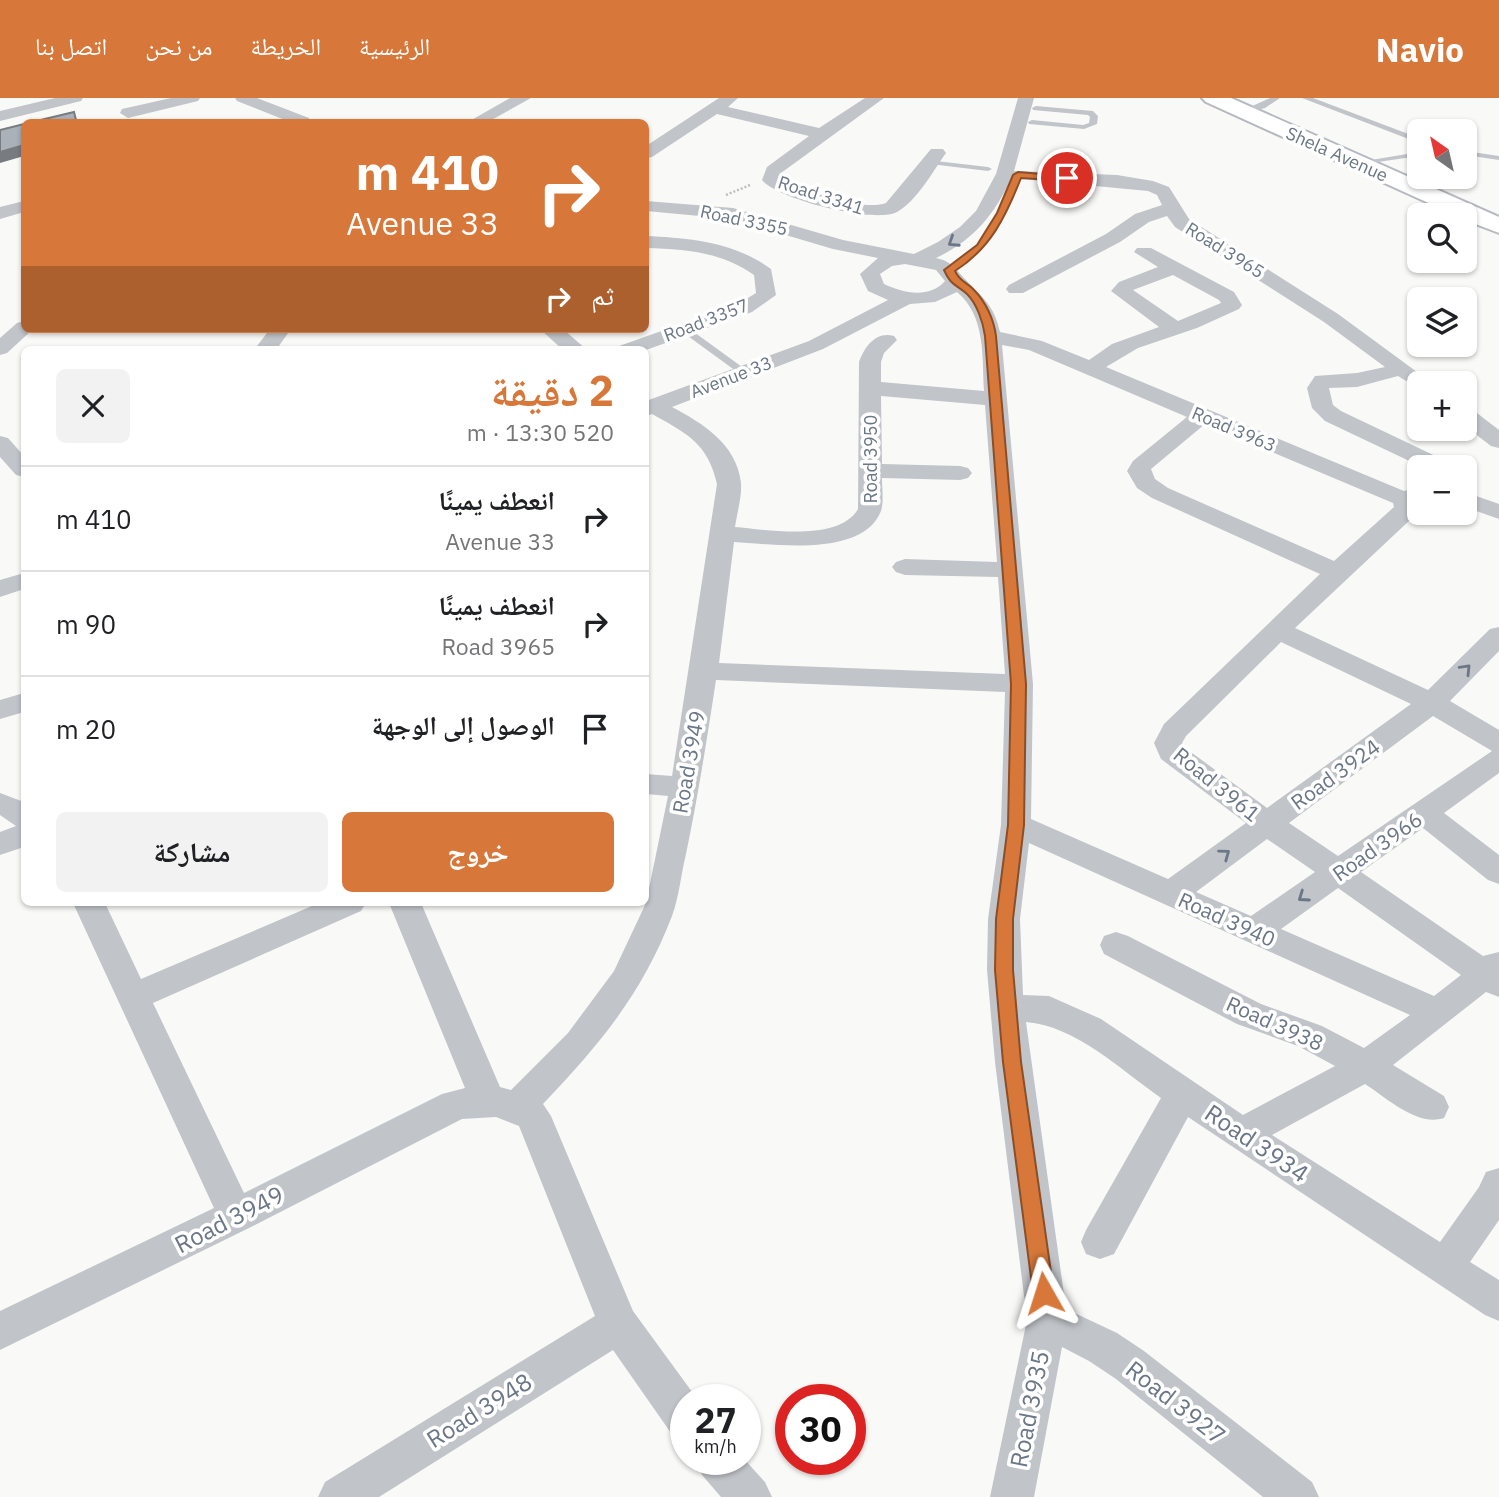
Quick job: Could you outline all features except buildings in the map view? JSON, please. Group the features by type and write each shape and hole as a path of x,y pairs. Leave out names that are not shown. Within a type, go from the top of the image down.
{"main road":[{"name":"Shela Avenue","path":"1202,100 1243,112 1499,226"},
{"name":"Shela Avenue","path":"1202,100 1412,203"},
{"path":"1477,233 1499,243"}],"street":[{"path":"0,116 75,98"},
{"path":"128,114 192,98"},
{"path":"243,98 296,119"},
{"path":"482,119 523,98"},
{"path":"649,148 730,98"},
{"name":"Road 3341","path":"876,98 773,171 771,180 783,187 862,210 881,212 894,205 933,157"},
{"path":"988,235 1002,213 1018,175 1033,107"},
{"path":"870,277 882,263 911,258 953,244 977,223 991,204 1033,107"},
{"path":"713,108 822,134"},
{"name":"Road 3965","path":"1018,175 1148,185 1165,192 1171,208 1182,223 1304,301 1407,373"},
{"name":"Road 3355","path":"649,206 711,210 766,222 841,246 911,258 956,271"},
{"path":"0,214 21,208"},
{"path":"1016,289 1113,238 1142,218 1171,208"},
{"name":"Road 3357","path":"637,346 745,308 766,295 764,273 752,263 734,255 676,243 649,242"},
{"name":"Road 3355","path":"841,246 883,292 959,305 991,337"},
{"path":"1092,369 1102,358 1121,346 1175,329 1231,305 1232,301 1144,252"},
{"path":"1175,268 1126,286 1121,291 1175,329"},
{"path":"956,271 974,295 991,337"},
{"name":"Avenue 33","path":"650,407 816,345 913,298 944,293 956,271"},
{"name":"Avenue 33","path":"816,345 848,316 862,298 870,277"},
{"path":"0,349 21,330"},
{"path":"555,333 571,346"},
{"name":"Road 3963","path":"991,337 1050,352 1407,495"},
{"name":"Road 3935","path":"991,337 1019,684 1016,825 1004,919 1006,1007 1038,1240 1046,1321 1012,1497"},
{"name":"Road 3950","path":"723,534 829,537 854,530 869,517 871,356 887,340"},
{"path":"1402,369 1357,380 1323,381 1318,388 1321,403 1333,416 1415,455"},
{"path":"870,388 995,398"},
{"name":"Road 3949","path":"0,1331 236,1216 487,1104 580,1043 626,978 644,946 657,914 685,787 704,671 729,484 723,460 708,438 650,407"},
{"path":"1203,415 1145,461 1139,471 1145,483 1160,493 1337,572"},
{"path":"1478,417 1499,441"},
{"path":"1,445 21,467"},
{"path":"870,471 960,473"},
{"path":"1477,504 1499,512"},
{"name":"Road 3961","path":"1407,505 1401,515 1337,572 1174,731 1168,743 1171,752 1267,823 1338,873 1493,973"},
{"path":"905,567 1010,570"},
{"path":"0,589 21,582"},
{"path":"1278,630 1432,703 1499,743"},
{"path":"1432,703 1498,638"},
{"path":"704,671 1019,684"},
{"path":"0,710 21,703"},
{"name":"Road 3924","path":"1170,894 1432,703"},
{"name":"Road 3966","path":"1254,932 1499,759"},
{"path":"649,784 685,787"},
{"path":"0,804 12,808 21,816"},
{"path":"1424,813 1499,872"},
{"name":"Road 3940","path":"1016,825 1438,1013"},
{"path":"0,844 21,836"},
{"path":"90,906 236,1216"},
{"path":"133,997 343,906"},
{"path":"406,906 487,1104 533,1116 618,1324 670,1396"},
{"name":"Road 3938","path":"1116,945 1249,1014 1303,1033 1366,1066 1432,1107"},
{"path":"1241,1134 1366,1066 1493,973"},
{"name":"Road 3934","path":"1006,1007 1035,1007 1076,1021 1241,1134 1499,1302"},
{"path":"1100,1242 1182,1093"},
{"path":"1445,1266 1493,1198 1499,1184"},
{"name":"Road 3927","path":"1046,1321 1103,1347 1130,1365 1297,1497"},
{"name":"Road 3948","path":"340,1497 618,1324"},
{"path":"730,1475 750,1497"}],"lane":[{"path":"1243,112 1276,98"},
{"path":"1306,98 1407,136"},
{"path":"1033,107 1090,114 1094,116 1093,124 1084,127 1033,107"},
{"path":"1477,153 1499,149"},
{"path":"1477,155 1499,158"},
{"path":"1357,163 1407,156"},
{"path":"933,157 988,169"},
{"path":"684,329 744,372"}],"path":[{"path":"711,210 733,190 771,180"}],"route":[{"path":"1044,1293 1006,1007 1004,919 1016,825 1019,684 991,336 984,312 974,295 955,282 950,270 972,256 981,246 1002,213 1018,175 1067,178"}]}
